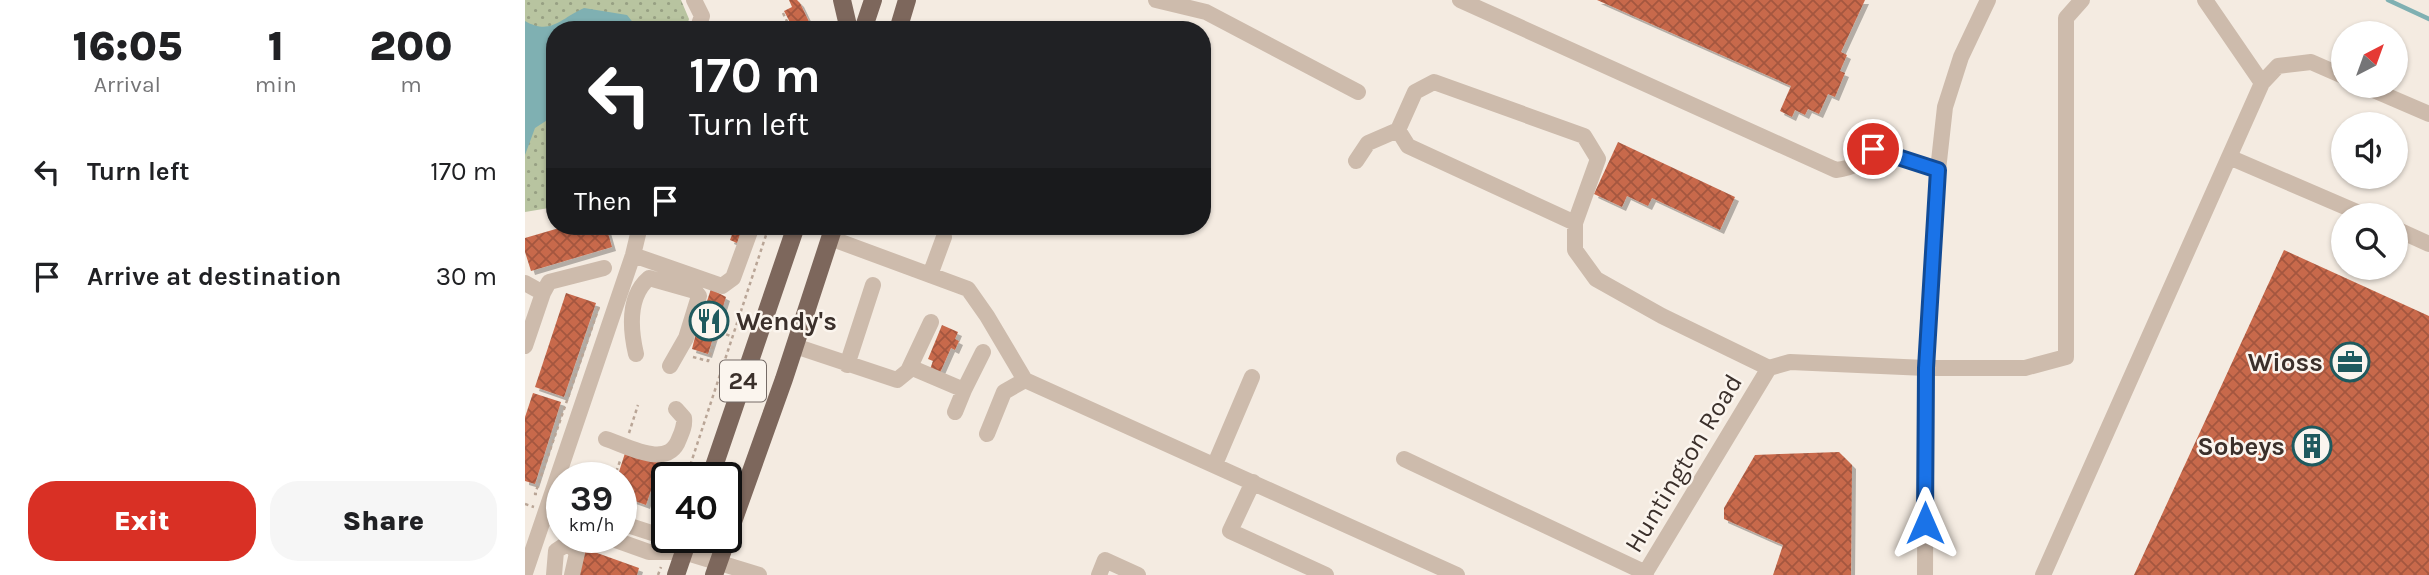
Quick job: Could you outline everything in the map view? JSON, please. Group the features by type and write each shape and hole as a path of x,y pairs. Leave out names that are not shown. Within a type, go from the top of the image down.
{"main road":[{"path":"842,0 847,21"},
{"path":"866,21 873,0"},
{"path":"901,21 907,0"},
{"name":"24","path":"715,462 793,235"},
{"name":"24","path":"716,568 795,346 831,235"},
{"path":"668,571 681,553"}],"street":[{"path":"694,0 702,16 700,21"},
{"path":"1156,0 1206,12 1357,92"},
{"path":"1461,0 1836,170 1848,169 1864,160 1873,149 1938,170"},
{"path":"1925,575 1926,368 1938,170 1945,107 1961,57 1988,0"},
{"name":"Huntington Road","path":"1645,574 1769,368 1790,362 1926,368 2025,368 2066,357 2066,18 2082,0"},
{"path":"2205,0 2262,83"},
{"path":"2043,575 2262,83 2279,66 2311,62 2331,71"},
{"path":"1356,161 1368,143 1398,130 1415,92 1434,82 1584,136 1598,159 1575,223 1575,250 1596,279 1662,316 1769,368"},
{"path":"2392,98 2429,114"},
{"path":"1398,130 1408,146 1575,223"},
{"path":"2229,156 2337,203"},
{"path":"2408,234 2429,244"},
{"path":"568,462 638,235"},
{"path":"633,255 722,286 730,282 735,274 749,235"},
{"path":"839,235 968,289 1025,380 1215,464 1437,571 1457,575"},
{"path":"930,275 944,237"},
{"path":"525,346 549,282 604,268"},
{"path":"636,354 632,340 633,305 641,285 649,278 695,291 699,296 686,338 670,366"},
{"path":"525,283 543,293"},
{"path":"846,365 873,285"},
{"path":"795,346 897,380 910,367 931,322"},
{"path":"955,412 982,352"},
{"path":"910,367 964,390"},
{"path":"1215,464 1252,377"},
{"path":"987,434 1004,393 1025,380"},
{"path":"606,439 653,455 670,454 676,448 685,425 684,418 676,410"},
{"path":"1404,459 1645,574"},
{"path":"1253,482 1230,531 1326,575"},
{"path":"525,573 545,516"},
{"path":"554,575 556,551 565,545 572,547 577,553 572,575"},
{"path":"697,553 716,568 759,575"},
{"path":"1099,575 1105,560 1138,575"}],"path":[{"path":"783,13 787,21"},
{"path":"691,462 766,235"},
{"path":"683,354 708,361 718,331 733,337"},
{"path":"627,439 638,405"},
{"path":"658,575 668,571"}],"green space":[{"path":"525,0 681,0 688,21 546,21 546,208 525,212"}],"water":[{"path":"584,8 627,15 632,21 561,21"},
{"path":"525,21 546,26 546,121 535,128 525,155"}],"building":[{"path":"789,0 797,0 809,21 789,21 784,11 792,7"},
{"path":"1597,0 1865,0 1841,52 1847,55 1840,71 1845,73 1835,97 1828,94 1819,114 1808,109 1805,115 1795,110 1792,117 1780,111 1791,86"},
{"path":"1618,142 1735,197 1720,230 1652,198 1648,206 1627,196 1622,207 1594,194"},
{"path":"546,232 546,235 609,235 612,247 531,271 525,252 525,238"},
{"path":"732,235 740,235 737,243 730,240"},
{"name":"Sobeys","path":"2284,250 2331,271 2331,280 2350,280 2429,316 2429,575 2134,575"},
{"name":"Wendy's","path":"711,289 726,297 708,354 692,349 697,329 694,328 697,321 700,322"},
{"path":"566,293 596,303 564,397 535,387"},
{"path":"942,325 958,332 955,339 959,341 955,350 951,348 939,375 929,372 933,361 928,359"},
{"path":"533,393 561,402 535,484 525,481 525,417"},
{"path":"626,450 661,461 651,462 651,490 646,505 637,502 637,462 622,462"},
{"path":"1839,452 1852,465 1851,575 1773,575 1783,545 1724,519 1724,508 1755,455"},
{"path":"585,553 597,553 639,568 637,575 577,575"}],"waterway":[{"path":"2388,0 2429,19"}],"place":[{"name":"Wendy's","path":"709,321"},
{"name":"Wioss","path":"2350,362"},
{"name":"Sobeys","path":"2312,446"}],"route":[{"path":"1873,149 1938,170 1926,368 1925,523"}]}
